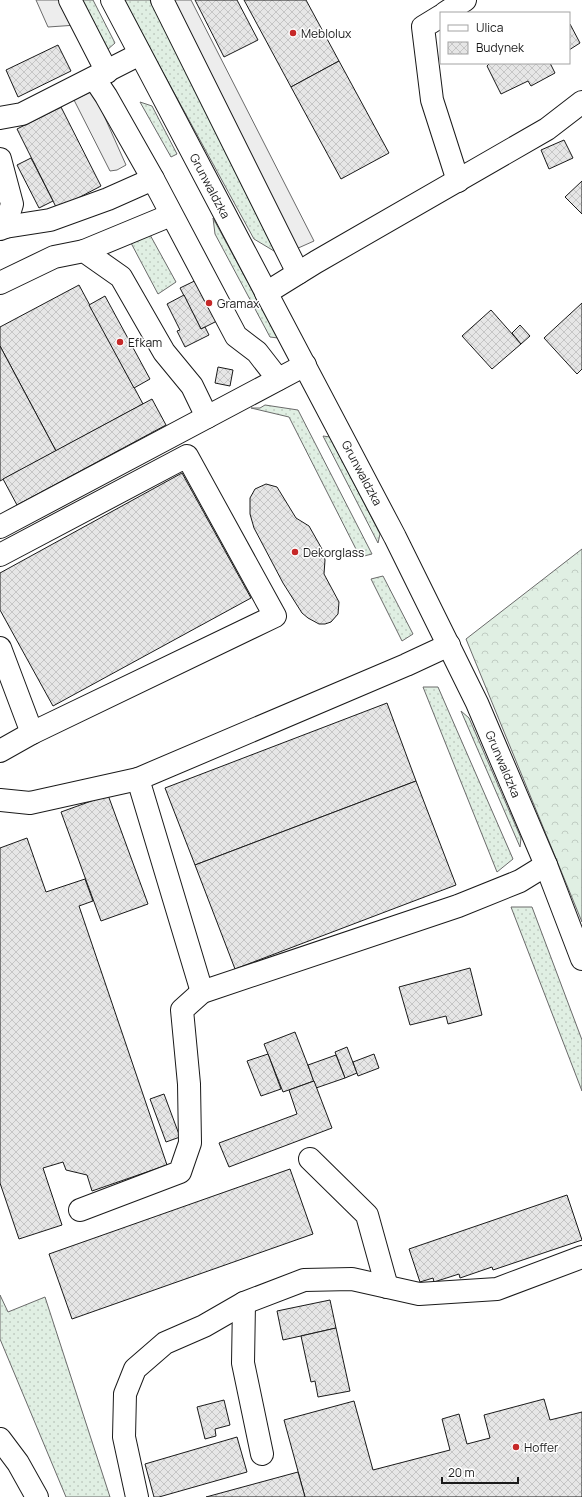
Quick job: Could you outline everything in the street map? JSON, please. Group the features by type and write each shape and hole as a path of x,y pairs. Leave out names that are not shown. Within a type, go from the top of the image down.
{"main road":[{"path":"70,0 100,75 106,96 153,179 171,216 236,336 257,352 278,379"},
{"name":"Grunwaldzka","path":"112,0 396,537 449,645 477,703 546,865 582,959"},
{"path":"162,0 298,273"},
{"path":"440,14 423,27 432,100 458,181"},
{"path":"0,118 22,114 140,54"},
{"path":"266,293 547,129 582,102"},
{"path":"0,159 12,204 2,228"},
{"path":"2,228 50,220 108,199 153,179"},
{"path":"0,283 54,257 84,251 171,216"},
{"path":"84,251 121,277 164,352 192,386 207,417"},
{"path":"0,527 305,365"},
{"path":"0,555 186,456 275,616 32,733 0,751"},
{"path":"0,800 30,803 138,779 406,665 449,645"},
{"path":"0,648 32,733"},
{"path":"138,779 202,992"},
{"path":"80,1210 180,1172 190,1143 189,1084 182,1010 202,992 458,906 520,881 546,865"},
{"path":"310,1159 367,1215 387,1287"},
{"path":"137,1497 124,1437 125,1394 135,1369 165,1343 204,1326 244,1303 304,1280 352,1280 419,1294 497,1289 582,1257"},
{"path":"244,1303 242,1363 262,1454"},
{"path":"0,1439 18,1463 38,1497"}],"green space":[{"path":"80,0 93,0 115,43 107,50"},
{"path":"150,0 279,254 254,239 124,1"},
{"path":"140,102 152,106 177,154 171,157"},
{"path":"213,218 278,338 270,337 215,234"},
{"path":"149,233 176,282 158,294 131,243"},
{"path":"265,405 298,410 372,554 360,557 289,417 251,408 260,408"},
{"path":"323,436 330,437 380,534 378,543"},
{"path":"582,549 582,922 466,639"},
{"path":"383,576 413,634 402,641 371,579"},
{"path":"423,687 438,687 513,859 497,872"},
{"path":"461,711 469,718 521,838 520,847"},
{"path":"511,907 532,907 582,1040 582,1091"},
{"path":"0,1295 8,1312 45,1297 110,1497 66,1497 0,1339"}],"shaded area":[{"path":"36,0 65,0 77,25 48,27"},
{"path":"169,0 191,0 314,241 296,249"},
{"path":"93,91 126,165 117,170 110,171 74,100"}],"building":[{"path":"195,0 237,0 258,40 224,57"},
{"name":"Meblolux","path":"244,0 306,0 339,61 291,87"},
{"path":"570,24 580,43 570,49"},
{"path":"58,45 71,71 18,97 6,70"},
{"path":"339,61 389,153 341,179 291,87"},
{"path":"489,64 550,64 555,73 531,86 528,81 501,94 487,66"},
{"path":"61,107 101,186 57,209 17,129"},
{"path":"564,140 573,158 549,169 541,150"},
{"path":"31,158 53,201 39,208 17,165"},
{"path":"582,181 582,214 565,197"},
{"path":"211,273 231,314 201,329 180,288"},
{"path":"79,285 143,404 56,451 0,346 0,327"},
{"path":"184,295 201,329 205,327 209,335 185,347 177,331 180,330 167,304"},
{"name":"Efkam","path":"105,296 150,379 134,388 89,305"},
{"path":"582,303 582,369 577,374 544,338"},
{"path":"491,310 521,344 492,369 462,336"},
{"path":"520,325 530,336 521,344 512,333"},
{"path":"0,346 56,451 0,481"},
{"path":"218,367 233,370 230,386 215,383"},
{"path":"152,399 166,425 17,505 3,479"},
{"path":"182,473 251,598 53,706 0,610 0,573"},
{"name":"Dekorglass","path":"266,484 277,487 296,518 309,526 322,549 325,560 324,574 339,602 338,614 331,622 319,624 302,613 283,583 254,528 250,514 250,498 255,489"},
{"path":"387,703 416,781 195,865 165,788"},
{"path":"416,781 456,885 235,969 195,865"},
{"path":"108,795 148,904 101,921 61,812"},
{"path":"27,838 46,892 85,879 93,901 79,906 167,1165 92,1191 87,1175 66,1170 63,1162 43,1168 62,1225 19,1239 0,1183 0,848"},
{"path":"470,968 482,1015 448,1024 446,1016 410,1025 399,987"},
{"path":"295,1032 314,1081 283,1092 264,1044"},
{"path":"347,1047 357,1073 345,1078 335,1052"},
{"path":"268,1054 281,1089 261,1096 247,1061"},
{"path":"374,1054 379,1068 358,1076 353,1062"},
{"path":"336,1055 345,1078 316,1088 308,1065"},
{"path":"314,1081 332,1128 229,1167 219,1143 297,1114 289,1090"},
{"path":"164,1094 180,1137 166,1142 150,1099"},
{"path":"290,1169 313,1234 72,1319 49,1254"},
{"path":"567,1195 582,1240 493,1270 492,1267 460,1278 459,1274 434,1282 433,1278 420,1282 409,1249"},
{"path":"330,1300 336,1328 283,1340 277,1311"},
{"path":"336,1328 350,1391 318,1397 315,1381 311,1382 301,1336"},
{"name":"Hoffer","path":"544,1399 550,1420 582,1412 582,1497 305,1497 284,1420 354,1401 373,1470 450,1450 442,1419 459,1414 467,1444 490,1438 484,1415"},
{"path":"224,1400 230,1425 215,1429 216,1436 205,1439 197,1407"},
{"path":"237,1437 247,1472 159,1497 154,1497 145,1464"},
{"path":"298,1472 305,1497 206,1497"}],"place":[{"name":"Meblolux","path":"293,33"},
{"name":"Gramax","path":"209,303"},
{"name":"Efkam","path":"120,342"},
{"name":"Dekorglass","path":"295,552"},
{"name":"Hoffer","path":"516,1447"}]}
